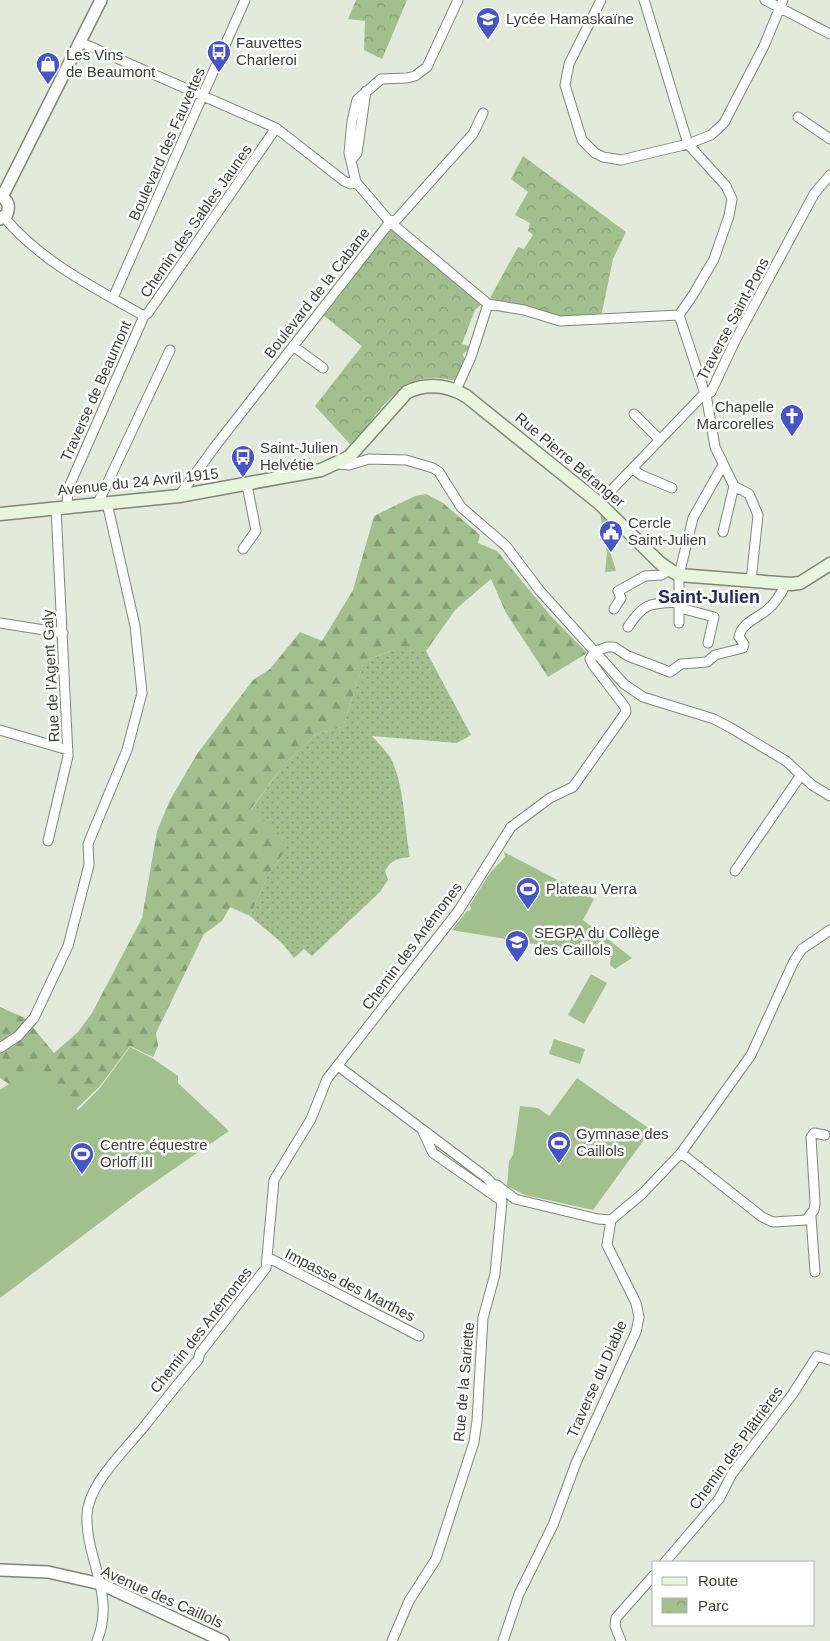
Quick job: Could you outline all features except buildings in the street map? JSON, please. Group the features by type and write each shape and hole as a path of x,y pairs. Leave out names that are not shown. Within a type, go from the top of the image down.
{"main road":[{"name":"Rue Pierre Béranger","path":"337,464 354,452 406,392 416,388 435,385 456,390 599,503 660,563 675,573"},
{"name":"Avenue du 24 Avril 1915","path":"0,514 179,496 247,485 321,470 337,464"},
{"path":"675,573 786,584 800,583 830,564"}],"street":[{"path":"2,218 9,207 1,197 100,0"},
{"name":"Boulevard des Fauvettes","path":"113,298 245,0"},
{"path":"458,0 427,67 408,78 381,79 366,90 357,153 352,159 356,182 390,222 488,304 524,310 560,321 678,315 683,311 714,258 729,216 732,199 726,186 688,144 644,0"},
{"path":"601,0 569,64 565,78 582,140 602,157 620,160 688,144 711,135 724,123 764,46 782,4"},
{"path":"765,0 782,4 830,34"},
{"path":"80,42 276,128 344,181 351,184 356,182"},
{"name":"Boulevard de la Cabane","path":"179,496 390,222 396,219 473,134 483,113"},
{"path":"798,117 830,139"},
{"name":"Chemin des Sables Jaunes","path":"2,218 25,240 74,276 144,316 148,313 276,128"},
{"name":"Traverse Saint-Pons","path":"599,503 703,395 710,392 735,341 814,194 830,175"},
{"path":"456,390 471,357 488,304"},
{"path":"678,315 703,395 707,400 715,447 734,486 749,494 758,515 751,581"},
{"name":"Traverse de Beaumont","path":"61,507 144,316"},
{"path":"293,346 323,368"},
{"path":"0,1048 18,1036 34,1018 68,946 89,865 88,844 127,750 142,693 135,626 102,503 170,350"},
{"path":"634,414 660,440"},
{"name":"Chemin des Anémones","path":"97,1641 104,1625 104,1615 101,1584 88,1523 91,1497 108,1471 198,1360 200,1353 266,1268 274,1180 311,1119 327,1079 459,910 510,826 550,798 573,787 626,712 625,707 593,666 590,659 594,652 540,592 506,546 461,507 439,472 424,464 406,460 370,459 349,465 337,464"},
{"path":"679,623 680,605 675,573 696,510 723,465"},
{"path":"633,469 641,475 672,488"},
{"path":"243,549 256,530 247,485"},
{"path":"723,532 734,486"},
{"name":"Rue de l'Agent Galy","path":"48,841 68,750 63,633 61,507"},
{"path":"614,609 621,598 618,590 645,576 675,573"},
{"path":"786,584 780,596 768,609 744,627 740,633 740,640 744,644 743,648 715,655 707,662 681,664 670,672 628,656 614,647 607,647 594,652 636,694 714,719 786,761 801,775 830,796"},
{"path":"628,627 643,607 657,603 680,605 714,617 708,643"},
{"path":"0,624 63,633"},
{"path":"0,730 68,750"},
{"path":"736,871 801,775"},
{"path":"422,1129 433,1153 502,1201 515,1199 598,1219 611,1220 642,1194 681,1153 751,1055 794,961 802,949 830,930"},
{"path":"338,1066 515,1199"},
{"path":"814,1272 811,1216 815,1203 811,1138 814,1133 825,1135"},
{"path":"681,1153 762,1217 773,1222 806,1220 811,1216"},
{"path":"492,1182 502,1201"},
{"name":"Rue de la Sariette","path":"392,1641 409,1601 436,1559 474,1442 478,1421 483,1318 495,1274 502,1201"},
{"name":"Traverse du Diable","path":"503,1641 519,1594 553,1525 576,1463 636,1332 639,1317 636,1303 607,1245 611,1220"},
{"name":"Impasse des Marthes","path":"268,1258 418,1336"},
{"name":"Chemin des Plâtrières","path":"666,1561 719,1499 732,1474 785,1404 817,1356 830,1360"},
{"name":"Avenue des Caillols","path":"0,1570 48,1572 101,1584 223,1641"},
{"path":"621,1641 615,1626 616,1618 652,1577"}],"green space":[{"path":"356,0 407,0 382,59 364,50 365,21 348,19"},
{"path":"523,156 626,232 613,259 601,317 557,318 490,298 518,247 524,249 533,235 528,231 530,223 515,215 528,192 511,179"},
{"path":"391,227 482,304 475,310 462,344 472,347 463,354 465,362 457,381 431,378 417,380 406,386 386,403 350,444 315,406 362,346 323,315"},
{"path":"426,494 443,503 480,535 478,543 497,551 550,615 587,653 548,677 506,613 491,579 456,609 426,651 391,651 364,661 343,727 316,734 282,767 251,809 283,837 283,854 268,875 250,916 230,907 222,921 204,934 156,1033 158,1046 153,1057 130,1046 100,1086 65,1120 0,1090 9,1084 0,1078 0,1007 25,1018 54,1053 78,1032 92,1013 142,918 157,831 170,800 197,754 253,680 270,669 300,632 322,641 353,590 374,516 415,496"},
{"path":"600,513 619,532 619,540 610,551 616,571 605,572 607,553"},
{"path":"391,651 426,651 471,735 457,743 372,736 390,757 399,780 410,857 398,859 390,864 385,871 388,880 380,892 312,956 304,949 294,958 282,943 250,916 268,875 283,854 251,810 282,767 316,734 343,727 364,661"},
{"name":"Plateau Verra","path":"504,852 594,899 583,920 632,958 615,969 610,965 611,957 452,930 467,911 471,910 470,905 490,873 505,857"},
{"path":"591,974 607,983 584,1024 568,1015"},
{"path":"554,1039 585,1049 580,1064 549,1054"},
{"name":"Centre équestre Orloff III","path":"130,1047 152,1058 178,1076 178,1083 229,1131 142,1191 0,1298 0,1090 40,1066 78,1110 100,1088"},
{"path":"577,1078 651,1130 593,1210 525,1195 507,1186 509,1161 513,1155 520,1106 538,1108 549,1116"}],"place":[{"name":"Lycée Hamaskaïne","path":"488,40"},
{"name":"Fauvettes Charleroi","path":"219,73"},
{"name":"Les Vins de Beaumont","path":"48,85"},
{"name":"Chapelle Marcorelles","path":"792,437"},
{"name":"Saint-Julien Helvétie","path":"243,478"},
{"name":"Cercle Saint-Julien","path":"611,553"},
{"name":"Plateau Verra","path":"528,910"},
{"name":"SEGPA du Collège des Caillols","path":"517,963"},
{"name":"Gymnase des Caillols","path":"559,1164"},
{"name":"Centre équestre Orloff III","path":"82,1175"}],"district":[{"name":"Saint-Julien","path":"709,597"}]}
